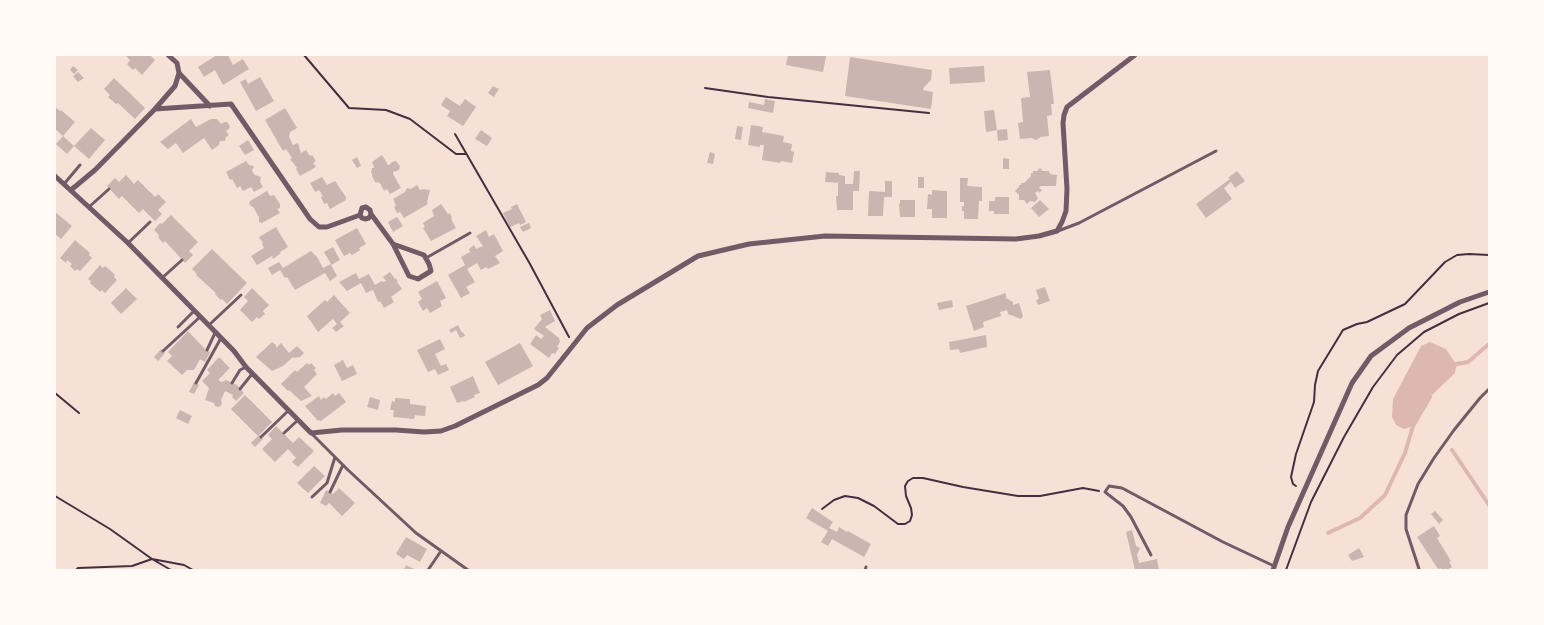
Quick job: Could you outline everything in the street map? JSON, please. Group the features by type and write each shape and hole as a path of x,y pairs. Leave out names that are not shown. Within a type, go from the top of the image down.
{"street":[{"path":"71,190 95,170 175,86 179,73 177,63 168,55"},
{"path":"56,179 71,190 128,243 234,351 252,374 312,433 342,430 441,431 538,385 587,328 617,305 698,256 749,244 825,236 1016,239 1057,231 1066,211 1067,189 1063,123 1067,107 1135,55"},
{"path":"179,73 210,106"},
{"path":"155,109 231,104 310,219 319,227 328,227 360,215 360,210 366,207 393,244 409,276 418,279 431,271 424,255 393,244"},
{"path":"1274,568 1288,527 1352,383 1371,356 1409,328 1460,302 1489,292"}],"lane":[{"path":"1057,231 1079,223 1216,151"},
{"path":"64,184 80,165"},
{"path":"89,207 109,188"},
{"path":"128,243 150,222"},
{"path":"426,258 470,233"},
{"path":"162,278 182,260"},
{"path":"209,325 241,295"},
{"path":"178,327 194,310"},
{"path":"163,351 200,316"},
{"path":"207,350 216,332"},
{"path":"196,383 221,338"},
{"path":"232,382 240,370 246,367"},
{"path":"240,389 252,374"},
{"path":"1419,568 1406,529 1406,515 1418,484 1454,430 1489,389"},
{"path":"261,437 288,410"},
{"path":"284,434 298,420"},
{"path":"312,433 343,465 416,533 468,570"},
{"path":"312,497 327,483 335,457"},
{"path":"330,492 343,465"},
{"path":"1151,555 1123,506 1105,492 1109,486 1122,488 1274,568"},
{"path":"428,570 441,551"}],"path":[{"path":"304,55 348,108 386,110 410,119 456,154 466,154"},
{"path":"705,88 768,97 929,113"},
{"path":"455,134 530,264 572,344"},
{"path":"1286,570 1311,502 1344,437 1373,387 1398,355 1424,332 1460,314 1489,303"},
{"path":"55,393 79,413"},
{"path":"822,509 834,500 845,496 858,498 874,506 898,524 905,524 910,521 912,515 905,486 913,478 923,478 1018,496 1040,496 1082,488 1105,492"},
{"path":"55,496 110,528 171,570"},
{"path":"76,570 78,568 132,566 152,558 184,565 193,570"}],"shaded area":[{"path":"1430,342 1446,349 1456,364 1455,373 1429,398 1413,426 1404,429 1396,425 1392,417 1393,399 1421,346"}],"building":[{"path":"125,55 150,55 155,60 142,75 135,68 133,70 127,64 130,60"},
{"path":"217,55 228,55 233,65 243,59 249,69 223,85 215,70 204,77 198,67"},
{"path":"788,55 826,56 823,72 786,65"},
{"path":"850,57 932,70 931,80 923,90 933,92 931,109 845,96"},
{"path":"73,66 78,70 74,74 70,70"},
{"path":"984,66 985,82 950,84 949,68"},
{"path":"1050,70 1054,104 1051,104 1052,115 1047,116 1049,136 1036,140 1032,138 1020,139 1018,123 1023,122 1021,98 1030,97 1027,72"},
{"path":"78,72 84,78 78,82 73,76"},
{"path":"260,77 274,101 256,111 240,82 246,79 248,84"},
{"path":"114,78 145,108 135,119 118,103 116,104 108,97 110,95 104,89"},
{"path":"493,86 499,89 494,97 488,93"},
{"path":"446,97 460,106 465,99 476,107 463,126 447,116 450,111 441,105"},
{"path":"765,99 775,101 773,113 748,108 749,102 764,105"},
{"path":"55,107 75,122 63,136 55,129"},
{"path":"285,108 297,128 290,132 289,137 293,145 298,143 301,153 306,150 316,161 313,163 316,167 300,176 290,159 292,158 286,149 283,151 265,120"},
{"path":"994,110 997,130 986,132 984,111"},
{"path":"191,119 196,127 211,119 217,119 221,124 227,122 230,126 226,131 229,135 225,141 220,141 219,145 212,150 204,138 183,153 176,143 168,149 160,142"},
{"path":"751,125 763,127 762,132 784,136 783,142 792,144 791,151 794,152 792,163 762,160 764,145 760,145 760,147 748,145"},
{"path":"737,126 743,127 741,140 735,139"},
{"path":"91,128 105,140 89,159 74,146"},
{"path":"1007,129 1008,140 998,141 997,130"},
{"path":"481,130 492,138 487,146 475,139"},
{"path":"63,136 74,146 67,154 56,144"},
{"path":"248,140 254,150 245,155 239,146"},
{"path":"710,152 715,154 713,164 707,163"},
{"path":"382,155 388,165 396,161 400,166 399,170 393,172 393,174 401,188 390,194 387,189 384,191 380,183 375,182 371,173 372,168 374,168 372,162"},
{"path":"357,157 361,166 357,168 352,160"},
{"path":"1003,158 1009,159 1009,169 1003,169"},
{"path":"246,161 249,165 254,166 252,171 255,175 261,177 260,182 263,187 254,192 251,187 243,191 240,186 237,188 226,172"},
{"path":"1040,168 1043,171 1049,171 1050,174 1057,175 1056,186 1041,186 1039,188 1042,190 1039,193 1038,191 1035,193 1038,198 1035,202 1030,201 1027,204 1024,200 1019,200 1019,195 1015,191 1021,183 1024,183 1031,176 1033,171 1037,171"},
{"path":"854,171 860,171 859,191 853,191 853,210 837,210 836,196 838,196 838,183 843,183 825,182 826,172 839,173 839,175 845,176 845,184 853,184"},
{"path":"1237,171 1245,181 1235,188 1231,182 1224,188 1232,199 1206,218 1196,204 1230,179 1228,178"},
{"path":"126,175 134,184 138,180 155,197 158,194 166,202 158,210 162,214 155,221 143,209 139,213 122,196 119,199 107,186 115,178 119,182"},
{"path":"322,177 327,185 335,181 346,197 346,200 330,209 327,203 324,204 321,197 323,196 319,190 315,192 310,183"},
{"path":"918,177 924,177 924,188 918,188"},
{"path":"960,178 968,178 967,186 982,187 982,201 979,201 978,219 964,219 962,206 964,206 964,202 960,202"},
{"path":"885,181 892,181 892,197 884,197 883,216 868,216 869,191 885,192"},
{"path":"417,185 420,190 430,190 428,204 404,218 400,212 397,213 393,199 405,192 407,188 411,189"},
{"path":"932,190 947,191 947,218 932,218 932,209 927,209 928,194 932,195"},
{"path":"267,191 270,196 274,195 280,204 280,208 277,209 280,213 262,223 259,222 259,217 249,204 250,201"},
{"path":"995,197 1009,197 1009,214 994,214 994,211 989,211 989,201 995,201"},
{"path":"900,200 915,200 915,217 900,217"},
{"path":"1040,200 1049,209 1039,217 1031,208"},
{"path":"441,204 448,214 450,213 456,228 431,241 423,228 425,227 423,223 434,216 432,210"},
{"path":"517,204 526,222 510,227 503,213 512,209 511,207"},
{"path":"55,212 72,226 61,239 55,234"},
{"path":"171,215 198,242 189,251 193,255 185,263 165,241 163,243 154,230"},
{"path":"397,217 403,226 393,232 388,222"},
{"path":"529,223 531,228 523,232 520,227"},
{"path":"276,227 288,247 273,259 272,256 257,265 251,256 264,248 259,237"},
{"path":"357,228 366,244 352,255 350,253 344,256 335,240"},
{"path":"486,230 489,237 494,234 503,251 495,256 500,263 481,270 477,263 467,269 475,282 466,287 470,293 461,298 448,275 465,265 461,257 470,252 469,249 474,245 476,249 483,246 476,236"},
{"path":"75,240 90,253 89,255 92,258 80,271 77,269 75,271 70,266 72,264 67,260 66,263 60,258"},
{"path":"333,247 340,260 331,265 337,276 330,281 325,273 295,290 280,270 272,275 268,268 279,262 283,268 311,251 323,268 331,264 324,252"},
{"path":"212,249 247,283 227,304 192,269"},
{"path":"100,265 110,270 117,280 105,293 102,290 100,292 88,279"},
{"path":"390,272 402,289 391,297 394,302 384,308 380,301 378,302 373,290 366,293 361,283 347,291 339,282 356,273 359,279 369,274 375,285 386,281 383,277"},
{"path":"437,281 446,298 440,301 442,306 430,313 427,308 423,311 418,302 422,299 418,292"},
{"path":"1045,287 1050,301 1038,305 1036,300 1039,299 1036,290"},
{"path":"126,288 137,299 121,314 111,303"},
{"path":"252,288 269,305 263,311 265,314 259,319 257,317 252,322 240,310 248,301 244,297"},
{"path":"1006,293 1006,298 1013,302 1013,305 1019,303 1023,316 1021,319 1008,314 1007,310 1000,312 1001,316 983,322 984,327 974,331 966,306"},
{"path":"334,295 350,313 340,322 344,326 336,332 332,328 337,324 333,319 318,332 307,316 325,300 327,302"},
{"path":"952,300 953,307 939,310 937,303"},
{"path":"550,310 555,321 545,327 559,338 560,342 555,354 552,353 549,358 530,344 536,335 541,339 544,336 534,329 542,319 540,315"},
{"path":"458,325 465,336 460,338 456,330 451,333 449,330"},
{"path":"188,331 210,352 205,362 200,359 194,370 187,370 182,375 167,361 172,356 168,352"},
{"path":"986,335 987,347 960,353 959,349 950,350 949,342"},
{"path":"440,339 445,349 435,354 441,366 446,364 449,370 438,375 435,369 428,372 417,350"},
{"path":"272,342 276,345 276,348 281,343 289,353 297,346 304,353 300,357 293,357 283,366 272,371 256,357"},
{"path":"520,343 533,366 498,385 485,362"},
{"path":"161,349 165,353 158,361 154,357"},
{"path":"219,357 230,368 218,380 222,382 226,380 237,385 244,393 236,401 232,397 233,395 225,391 221,400 221,406 218,407 214,403 205,400 209,388 202,381 210,373 207,370"},
{"path":"343,360 347,368 353,365 357,374 342,381 334,365"},
{"path":"307,363 309,365 311,363 316,368 314,370 317,374 304,387 312,396 301,401 281,384 295,370 297,372"},
{"path":"473,376 480,393 464,402 457,403 450,387"},
{"path":"194,382 199,385 194,394 189,392"},
{"path":"333,393 335,396 339,393 346,402 321,421 317,420 305,406 319,396 321,400 324,397 326,399"},
{"path":"245,395 272,422 259,435 263,439 255,447 251,443 258,436 231,409"},
{"path":"370,397 380,400 378,410 367,407"},
{"path":"395,398 410,399 410,404 426,406 425,416 415,415 414,419 393,417 394,410 390,410 392,401 395,402"},
{"path":"180,410 192,416 188,424 176,418"},
{"path":"276,426 293,443 299,437 314,451 298,467 292,462 296,458 288,449 275,462 262,449 272,439 268,435"},
{"path":"314,466 325,476 308,493 297,483"},
{"path":"339,488 355,503 342,516 329,503 326,506 320,503 326,490 333,494"},
{"path":"812,508 833,522 829,528 837,532 839,527 871,544 864,557 832,539 828,546 821,542 828,531 806,518"},
{"path":"1435,511 1443,520 1439,524 1431,514"},
{"path":"1434,526 1440,536 1437,538 1451,561 1449,562 1452,567 1447,570 1438,569 1417,537"},
{"path":"1132,530 1136,546 1140,548 1137,555 1139,563 1157,559 1159,570 1135,570 1126,532"},
{"path":"406,537 427,549 420,562 407,555 404,559 396,554"},
{"path":"1359,548 1364,557 1352,561 1348,555"},
{"path":"406,565 416,570 404,570"}],"waterway":[{"path":"1453,368 1456,364 1468,362 1489,344"},
{"path":"1328,533 1360,518 1385,495 1405,453 1413,426 1430,397"},
{"path":"1452,450 1489,505"}]}
